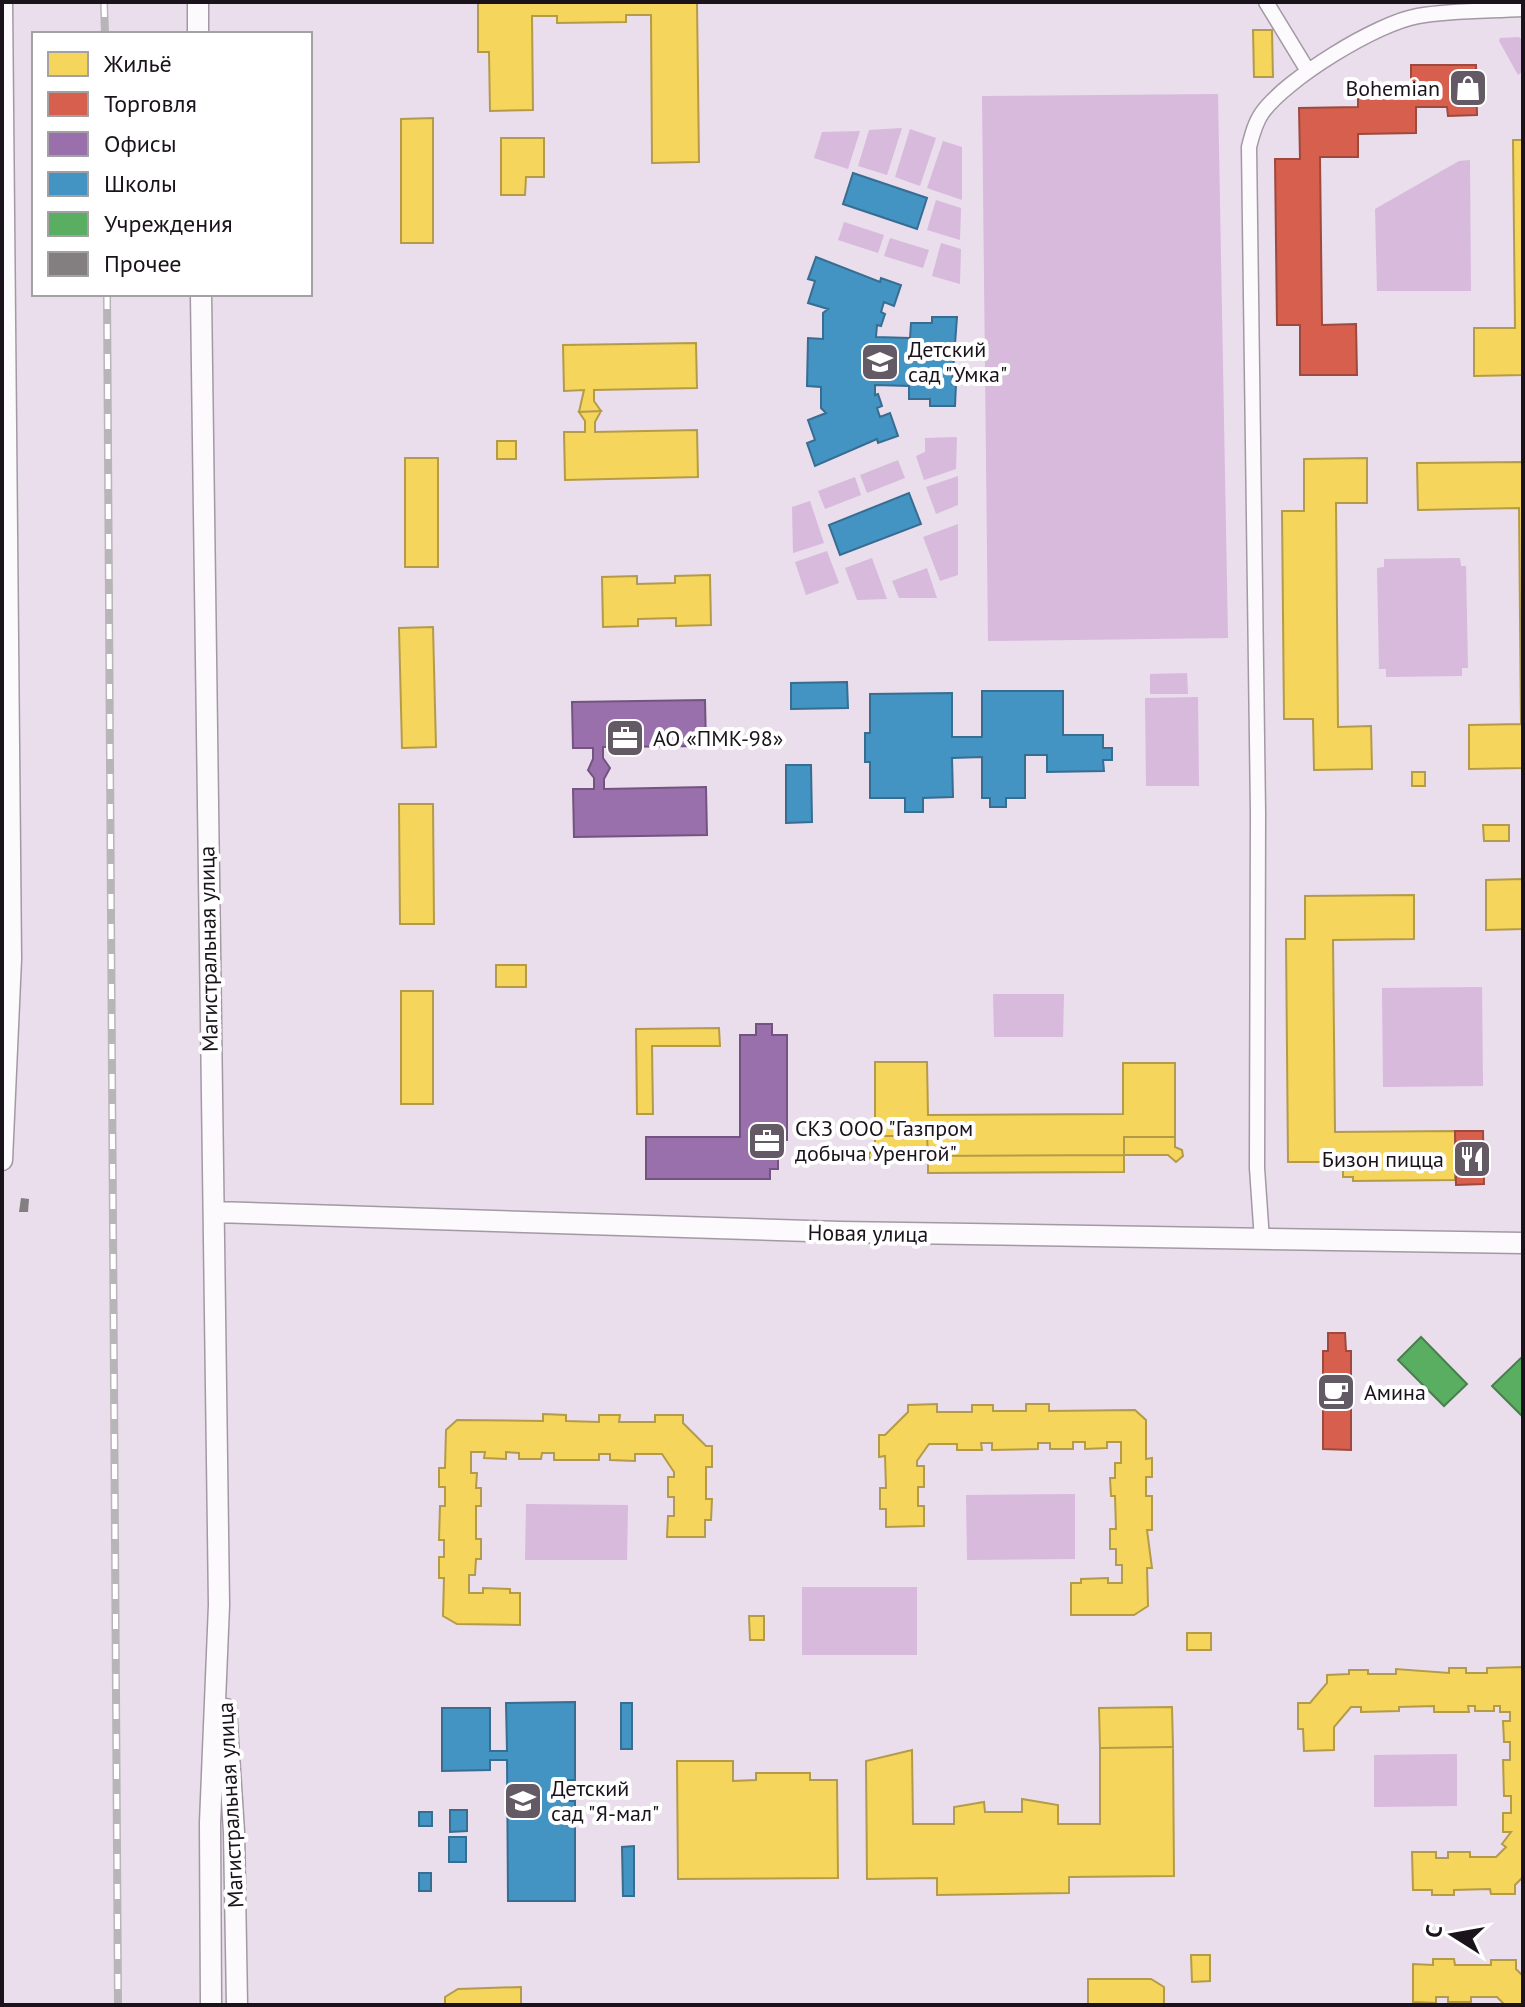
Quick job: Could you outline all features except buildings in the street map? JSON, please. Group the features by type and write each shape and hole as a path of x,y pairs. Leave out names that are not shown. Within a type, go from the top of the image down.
{"main road":[{"path":"2,2 11,912 7,1104 2,1160"},
{"path":"198,2 198,32"},
{"name":"Магистральная улица","path":"201,296 206,861 219,1605 234,1832 237,2005"},
{"name":"Новая улица","path":"214,1212 809,1231 1523,1243"},
{"name":"Магистральная улица","path":"211,2005 210,1823 219,1605"},
{"path":"204,2005 211,1923"}],"street":[{"path":"1266,2 1308,71"},
{"path":"1262,1240 1257,1168 1258,813 1247,165 1254,128 1279,93 1308,71 1404,19 1523,9"}],"shaded area":[{"path":"1519,37 1523,41 1523,71 1518,75 1499,41 1500,38"},
{"path":"1218,94 1228,638 988,641 982,96"},
{"path":"902,128 887,175 858,166 869,130"},
{"path":"910,129 936,138 920,186 895,177"},
{"path":"860,131 848,169 814,158 822,132"},
{"path":"943,141 962,147 962,200 927,188"},
{"path":"1470,160 1471,291 1377,291 1375,209 1459,161"},
{"path":"936,200 961,208 960,240 927,230"},
{"path":"844,222 884,235 878,253 838,240"},
{"path":"890,238 929,250 923,268 884,256"},
{"path":"941,243 961,249 960,284 932,276"},
{"path":"957,437 956,469 924,480 916,456 925,452 925,438"},
{"path":"898,460 905,478 867,493 860,475"},
{"path":"958,476 958,505 936,514 926,487"},
{"path":"855,477 861,495 825,509 818,491"},
{"path":"810,501 824,543 793,553 792,507"},
{"path":"958,524 958,575 940,581 923,537"},
{"path":"827,551 839,583 806,595 795,562"},
{"path":"872,558 887,599 857,600 845,568"},
{"path":"1460,558 1461,566 1466,566 1468,668 1462,668 1462,676 1386,677 1386,669 1379,669 1377,568 1384,567 1384,559"},
{"path":"927,568 937,598 899,598 892,581"},
{"path":"1187,673 1188,694 1150,694 1150,674"},
{"path":"1198,697 1199,786 1146,786 1145,698"},
{"path":"1482,987 1483,1086 1383,1087 1382,988"},
{"path":"993,994 1064,994 1063,1037 994,1037"},
{"path":"1075,1494 1075,1559 967,1560 966,1495"},
{"path":"526,1504 628,1505 627,1560 525,1560"},
{"path":"802,1587 917,1587 917,1655 802,1655"},
{"path":"1457,1754 1457,1806 1374,1807 1374,1755"}],"railway":[{"path":"104,2 105,32"},
{"path":"107,296 118,2005"}],"place":[{"name":"Bohemian","path":"1468,88"},
{"name":"Детский сад \"Умка\"","path":"880,362"},
{"name":"АО «ПМК-98»","path":"625,738"},
{"name":"СКЗ ООО \"Газпром добыча Уренгой\"","path":"767,1141"},
{"name":"Бизон пицца","path":"1472,1159"},
{"name":"Амина","path":"1336,1392"},
{"name":"Детский сад \"Я-мал\"","path":"523,1801"}]}
